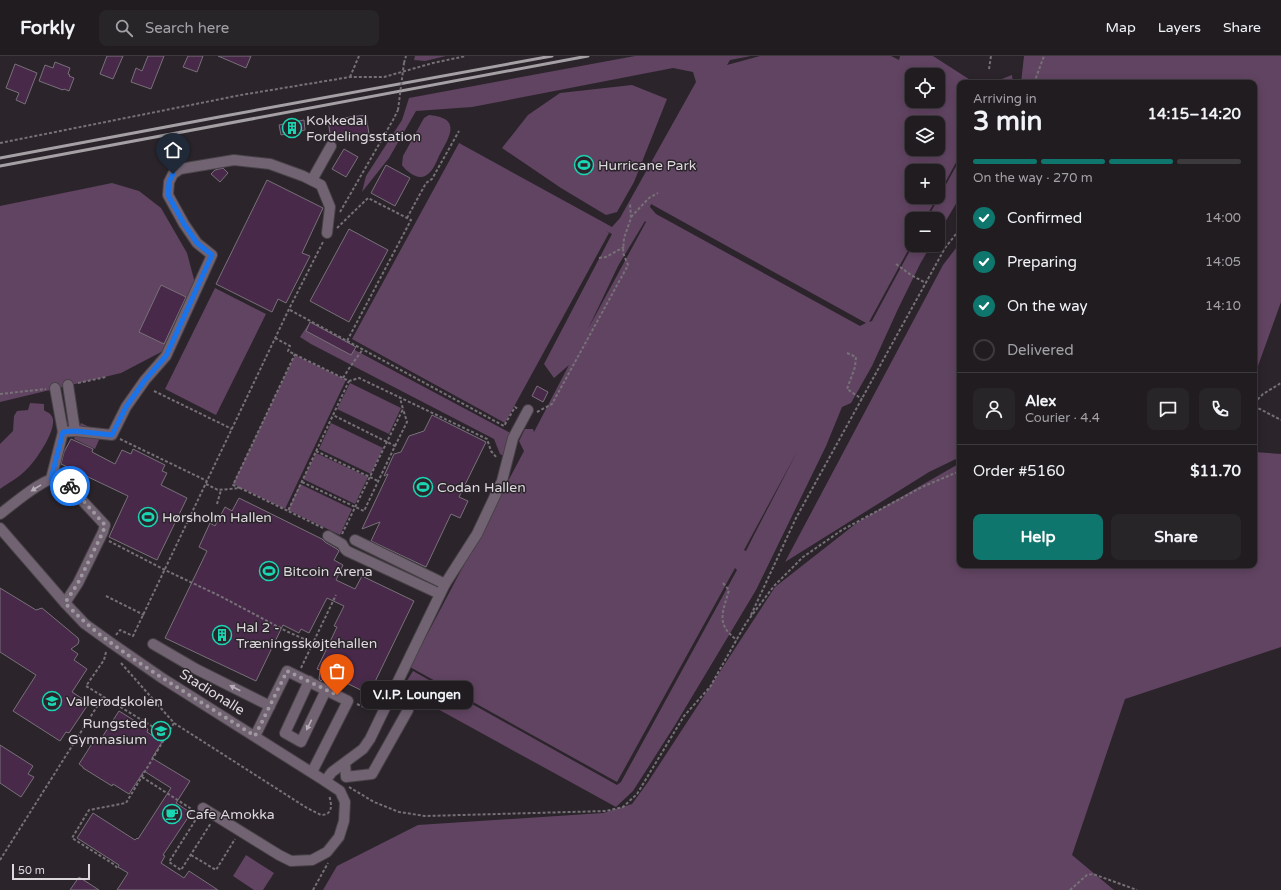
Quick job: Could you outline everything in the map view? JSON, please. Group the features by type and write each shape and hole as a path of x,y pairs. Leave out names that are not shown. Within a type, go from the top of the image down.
{"street":[{"path":"312,180 331,146"},
{"path":"63,432 75,431 112,435 126,407 145,380 166,356 212,255 197,243 184,224 168,195 169,182 173,174 180,169 234,160 270,164 303,176 321,185 330,207 328,233"},
{"path":"68,385 75,431"},
{"path":"51,479 63,432 55,388"},
{"path":"325,781 332,772 363,749 370,739 445,584 477,534 502,481 513,438 526,414"},
{"path":"0,514 35,488 51,479 58,478 64,481 105,525 78,583 65,603"},
{"name":"Stadionalle","path":"0,528 85,624 162,678 312,772 340,792 345,802 344,821 339,838 327,852 312,860 291,860 279,856 203,808"},
{"path":"328,533 342,544 344,549 347,551 440,594"},
{"path":"355,540 445,584"},
{"path":"153,644 196,669 270,706"},
{"path":"255,736 287,671 348,701 312,772"},
{"path":"309,682 285,733 301,742 326,690"},
{"path":"345,763 346,777 372,774 408,710 408,701"}],"path":[{"path":"350,77 359,56"},
{"path":"339,213 398,110 406,56"},
{"path":"0,143 241,95 350,77 384,77 433,63 466,56"},
{"path":"990,69 991,56"},
{"path":"1035,80 1044,56"},
{"path":"407,218 426,182 432,179 459,131"},
{"path":"289,309 504,426 515,407 526,414 552,404 627,267 623,253 624,238 631,218 649,198 658,193"},
{"path":"110,642 120,630 133,636 289,309 328,233 336,229 368,198 411,220 347,341"},
{"path":"630,203 631,218"},
{"path":"749,620 796,518 945,248 957,233"},
{"path":"599,258 606,257 624,247"},
{"path":"896,264 926,283"},
{"path":"275,338 290,346 288,351 349,381 359,378 487,439 491,451 500,461 507,464"},
{"path":"343,378 363,349"},
{"path":"847,353 856,357 855,367 847,389 862,399"},
{"path":"295,354 233,485 288,511 328,533"},
{"path":"288,511 349,381"},
{"path":"1257,400 1263,394 1281,383"},
{"path":"154,391 232,429"},
{"path":"302,482 364,511 407,422 400,398"},
{"path":"1257,408 1281,420"},
{"path":"340,536 403,409"},
{"path":"333,415 395,446"},
{"path":"112,435 207,482 218,490 240,488"},
{"path":"316,451 379,481"},
{"path":"343,784 374,802 400,812 425,816 606,811 623,807 637,794 684,716 710,688 749,620 774,586 803,557 842,530 922,486 957,472"},
{"path":"217,504 222,490"},
{"path":"101,536 165,570 313,643"},
{"path":"722,583 729,590 721,619 727,633 737,640"},
{"path":"297,676 336,594"},
{"path":"106,596 144,615"},
{"path":"125,652 121,663 174,724 307,808 321,815 325,815 331,810 331,802 325,781"},
{"path":"104,660 86,686 168,736"},
{"path":"0,860 103,697"},
{"path":"348,701 365,708 382,705 386,707"},
{"path":"117,868 115,865 72,838 89,810 126,803 174,724"},
{"path":"142,777 199,814 169,862 181,870 216,816"},
{"path":"191,855 216,870 240,831"},
{"path":"313,890 328,863 327,852"},
{"path":"1070,890 1087,875 1093,874 1137,890"}],"shaded area":[{"path":"415,56 446,56 425,61 414,60"},
{"path":"635,56 751,56 730,60 727,65 760,56 891,56 899,60 900,56 933,56 970,80 957,80 957,161 945,183 945,164 905,164 905,204 933,204 929,212 905,212 905,252 907,252 869,322 872,321 909,252 927,252 898,309 872,366 851,403 842,407 826,446 756,590 675,725 633,791 616,807 405,691 405,684 413,671 617,785 621,782 737,570 735,568 617,782 410,667 524,451 519,441 525,429 533,429 534,432 569,365 554,378 544,364 612,234 606,231 609,233 505,423 352,339 459,143 612,227 620,218 696,82 693,72 673,68 472,107 416,111 389,158 362,192 366,176 402,120 409,98","holes":["651,204 866,323 860,326 656,214 650,207","645,221 646,222 588,329 618,266","798,450 746,551 744,550"]},
{"path":"1024,56 1281,56 1281,302 1257,369 1257,80 1021,80"},
{"path":"1012,75 1013,80 999,80"},
{"name":"Hurricane Park","path":"632,85 667,99 634,182 617,212 606,215 561,188 502,148 528,115 560,93"},
{"path":"429,115 446,120 450,124 450,129 447,142 432,170 427,175 419,177 406,170 402,165 403,156 424,118"},
{"path":"957,164 957,202 945,222 945,212 931,212 935,204 945,204 945,186"},
{"path":"112,183 139,191 161,208 187,253 196,287 167,349 121,373 0,402 0,206"},
{"path":"957,247 957,458 929,472 785,562 943,265"},
{"path":"215,288 266,314 216,415 165,389"},
{"path":"308,325 514,435 510,459 500,454 494,439 300,337"},
{"path":"295,355 346,380 285,509 233,484"},
{"path":"350,383 401,408 389,434 337,409"},
{"path":"30,403 44,404 44,410 51,415 53,420 50,435 40,453 29,467 0,489 0,444 13,431 14,416 17,411 28,410"},
{"path":"78,420 78,429 81,423 102,433 95,449 74,439 77,431 58,424"},
{"path":"331,423 383,448 371,474 319,449"},
{"path":"1257,452 1281,454 1281,647 1125,699 1072,855 1114,890 323,890 337,866 418,825 603,813 632,804 648,782 775,587 858,522 957,465 957,568 1257,568"},
{"path":"316,453 368,477 355,504 303,479"},
{"path":"300,484 352,509 340,535 288,510"},
{"path":"246,855 274,873 263,890 254,890 233,876"}],"building":[{"path":"107,56 123,56 113,79 100,74"},
{"path":"148,56 164,56 151,89 131,82 136,68 142,71"},
{"path":"188,56 203,56 197,72 183,67"},
{"path":"218,56 251,56 246,68"},
{"path":"55,62 70,68 68,74 74,78 69,91 39,81 45,65 53,68"},
{"path":"15,64 37,73 25,104 16,100 19,93 6,88"},
{"path":"366,115 369,134 331,140 328,120"},
{"name":"Kokkedal Fordelingsstation","path":"304,120 305,130 281,135 279,125"},
{"path":"344,149 358,157 346,177 332,169"},
{"path":"386,165 410,178 395,206 371,193"},
{"path":"223,168 228,173 220,182 211,174 215,170"},
{"path":"267,180 323,208 302,253 310,256 286,303 278,299 272,312 216,284"},
{"path":"349,229 388,250 349,322 310,301"},
{"path":"161,285 186,297 164,344 139,332"},
{"path":"310,322 356,347 351,355 306,331"},
{"path":"537,386 548,392 543,402 532,396"},
{"name":"Codan Hallen","path":"432,415 486,442 459,497 468,501 460,518 451,514 426,567 371,541 380,522 362,529 388,474 384,476 394,454 401,452 409,436 424,431"},
{"name":"Hørsholm Hallen","path":"71,439 93,449 92,452 115,464 122,450 131,454 133,449 165,465 162,471 167,473 161,485 187,498 157,560 109,537 128,496 61,464 64,452"},
{"path":"239,498 322,539 337,549 339,551 334,560 343,565 336,580 355,589 362,576 414,601 369,694 328,674 321,681 319,679 320,670 317,669 337,627 334,626 344,606 327,598 309,633 301,629 299,633 283,625 256,681 165,638 207,551 199,547 210,523 215,526 225,507 232,511"},
{"path":"0,588 36,610 42,608 78,638 78,644 71,649 78,654 74,660 87,669 72,692 89,703 69,733 66,732 60,741 13,711 36,675 0,652"},
{"path":"119,711 148,729 147,732 162,742 152,758 190,781 176,803 191,813 163,855 165,856 161,863 184,878 189,871 218,890 117,890 128,873 118,867 119,865 77,838 93,813 135,840 137,838 138,839 171,788 144,771 129,794 113,784 112,786 79,764 95,739 99,742"},
{"path":"0,745 33,766 28,774 34,777 21,797 0,783"},
{"path":"79,877 99,890 70,890"}],"railway":[{"path":"0,158 552,56"},
{"path":"0,166 588,56"}],"way so far":[{"path":"70,486 105,525 78,583 65,603 85,624 162,678 255,736 287,671 337,695"}],"place":[{"name":"Kokkedal Fordelingsstation","path":"292,128"},
{"name":"Hurricane Park","path":"584,165"},
{"name":"Codan Hallen","path":"423,487"},
{"name":"Hørsholm Hallen","path":"148,517"},
{"name":"Bitcoin Arena","path":"269,571"},
{"name":"Hal 2 - Træningsskøjtehallen","path":"222,635"},
{"name":"V.I.P. Loungen","path":"337,695"},
{"name":"Vallerødskolen","path":"52,701"},
{"name":"Rungsted Gymnasium","path":"161,731"},
{"name":"Cafe Amokka","path":"172,814"}],"route":[{"path":"70,486 58,478 51,479 63,432 75,431 112,435 126,407 145,380 166,356 212,255 197,243 184,224 168,195 169,182 173,174"}]}
